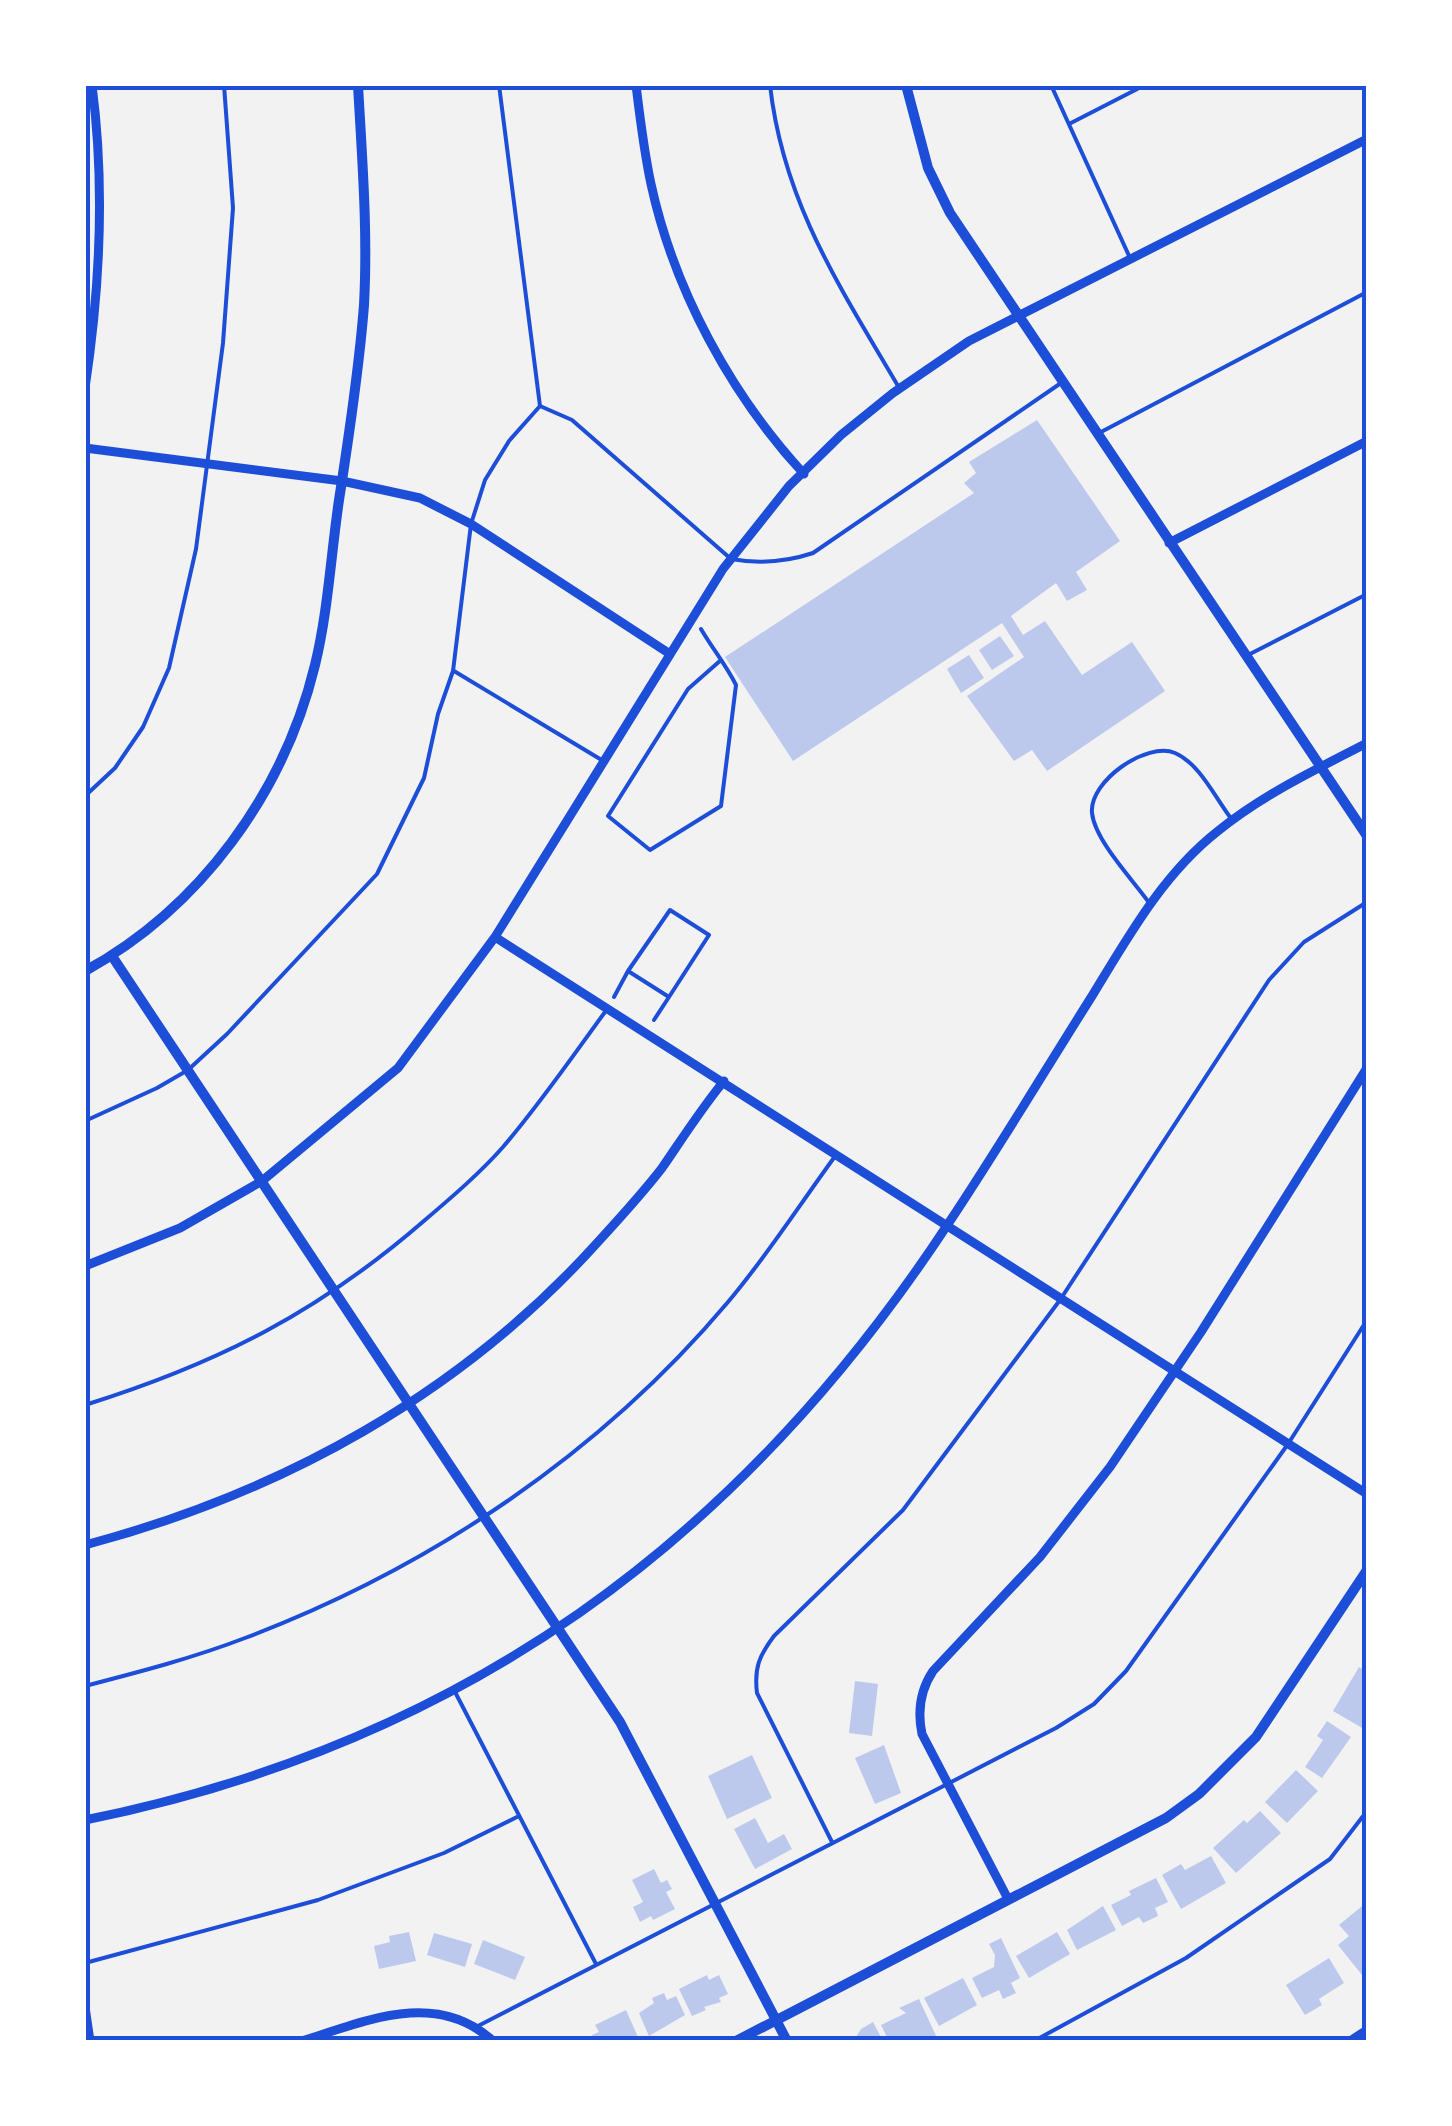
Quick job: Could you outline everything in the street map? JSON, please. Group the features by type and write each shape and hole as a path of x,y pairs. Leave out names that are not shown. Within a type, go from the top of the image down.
{"street":[{"path":"85,388 98,238 99,184 92,85"},
{"path":"85,972 168,912 242,830 282,760 315,666 364,305 365,204 358,85"},
{"path":"636,85 651,185 686,292 763,429 804,474"},
{"path":"906,85 928,168 950,213 1367,836"},
{"path":"85,1266 180,1228 262,1181 398,1068 496,937 731,559 789,486 841,434 899,388 970,341 1367,139"},
{"path":"1169,543 1367,441"},
{"path":"85,448 342,481 420,498 471,524 670,654"},
{"path":"85,1820 170,1802 276,1768 361,1735 454,1690 560,1627 642,1568 769,1453 870,1335 946,1227 1150,904 1182,864 1267,795 1367,743"},
{"path":"496,937 1367,1494"},
{"path":"112,956 620,1722 787,2041"},
{"path":"1008,1899 922,1734 919,1720 928,1677 1040,1557 1110,1468 1367,1068"},
{"path":"85,1545 200,1510 265,1484 346,1443 410,1403 489,1345 570,1272 653,1179 724,1082"},
{"path":"736,2041 1166,1818 1223,1772 1256,1737 1367,1570"},
{"path":"85,2008 90,2041"},
{"path":"302,2041 413,2011 441,2014 476,2027 493,2041"},
{"path":"1350,2041 1367,2030"}],"lane":[{"path":"85,796 115,768 142,726 169,668 196,549 223,343 233,208 224,85"},
{"path":"85,1121 188,1070 227,1034 377,874 424,778 438,714 454,670 471,524 486,480 509,441 540,406 499,85"},
{"path":"770,85 780,147 813,239 899,388"},
{"path":"1052,85 1130,260"},
{"path":"1069,124 1145,85"},
{"path":"1096,434 1367,292"},
{"path":"540,406 572,420 731,559 749,562 791,560 813,552 1062,384"},
{"path":"1246,656 1367,594"},
{"path":"454,670 604,762"},
{"path":"1150,904 1099,835 1092,813 1094,796 1104,780 1148,751 1163,749 1179,754 1194,768 1232,820"},
{"path":"832,1842 757,1693 754,1672 760,1655 774,1636 904,1510 1060,1300 1270,980 1304,942 1367,902"},
{"path":"85,1405 159,1382 236,1348 336,1292 374,1264 503,1148 608,1008"},
{"path":"85,1686 187,1658 265,1630 353,1592 486,1516 557,1465 646,1388 728,1302 836,1155"},
{"path":"476,2027 1056,1728 1094,1704 1126,1671 1288,1444 1367,1320"},
{"path":"454,1690 596,1964"},
{"path":"1034,2041 1186,1958 1330,1859 1367,1810"},
{"path":"85,1963 318,1900 444,1854 519,1816"}],"path":[{"path":"694,616 722,660 736,685 722,806 650,850 608,816 688,689 722,660"},
{"path":"608,1008 628,970 670,910 709,935 654,1020"},
{"path":"628,970 669,996"}],"building":[{"path":"1037,420 1120,541 1076,572 1087,590 1067,601 1056,583 1011,616 1023,635 1045,621 1082,675 1132,642 1165,691 1047,771 1032,750 1014,761 967,696 1024,657 1002,623 793,761 725,657 974,493 964,483 976,473 969,462"},
{"path":"1000,636 1014,656 992,670 979,650"},
{"path":"969,655 984,678 961,693 947,669"},
{"path":"1359,1667 1367,1672 1364,1729 1333,1711"},
{"path":"855,1681 878,1684 872,1736 849,1733"},
{"path":"1327,1721 1351,1737 1322,1778 1305,1767 1323,1740 1317,1736"},
{"path":"884,1745 901,1793 875,1804 855,1758"},
{"path":"752,1755 772,1798 727,1819 708,1776"},
{"path":"1296,1770 1318,1791 1287,1823 1265,1802"},
{"path":"1260,1811 1281,1833 1236,1873 1213,1848"},
{"path":"755,1818 768,1843 784,1834 792,1849 755,1869 734,1829"},
{"path":"1211,1856 1226,1883 1181,1909 1162,1875 1181,1864 1185,1870"},
{"path":"654,1869 661,1883 667,1880 672,1889 666,1892 675,1909 640,1922 633,1907 643,1902 632,1880"},
{"path":"1156,1878 1168,1902 1155,1908 1158,1916 1143,1923 1139,1917 1122,1926 1111,1905"},
{"path":"1367,1902 1367,1971 1362,1975 1338,1945 1349,1936 1339,1925"},
{"path":"1103,1906 1116,1930 1077,1950 1067,1930"},
{"path":"409,1932 416,1961 379,1969 374,1946 390,1942 389,1936"},
{"path":"1057,1932 1070,1954 1029,1978 1016,1956"},
{"path":"434,1933 472,1944 465,1967 427,1955"},
{"path":"1001,1938 1020,1978 1011,1983 1016,1993 1003,1999 999,1990 982,1998 972,1978 994,1967 995,1955 989,1944"},
{"path":"483,1940 525,1957 515,1980 474,1964"},
{"path":"1329,1958 1344,1983 1319,1999 1322,2005 1305,2015 1286,1985"},
{"path":"707,1975 709,1980 719,1975 728,1994 719,1998 721,2002 692,2016 679,1989"},
{"path":"963,1978 977,2005 939,2026 924,1998"},
{"path":"664,1993 667,2000 676,1996 685,2015 649,2036 639,2013 654,2003 652,1998"},
{"path":"919,1999 937,2038 889,2041 881,2025 906,2013 899,2008"},
{"path":"626,2010 638,2037 629,2041 594,2041 592,2035 599,2032 595,2025"},
{"path":"873,2022 883,2041 849,2041 861,2029"}]}
